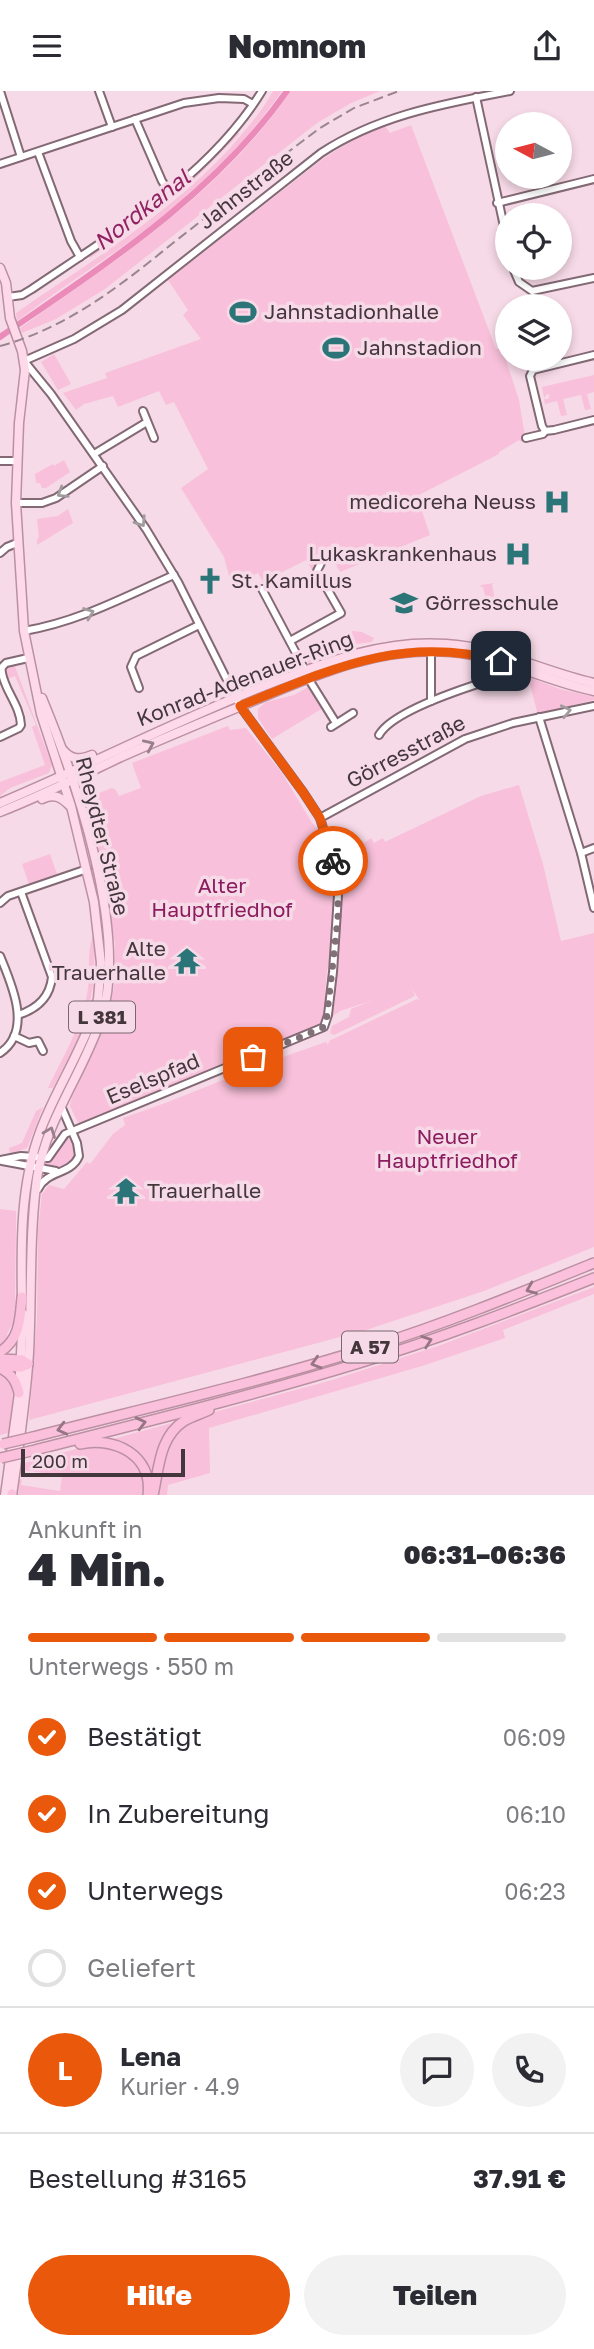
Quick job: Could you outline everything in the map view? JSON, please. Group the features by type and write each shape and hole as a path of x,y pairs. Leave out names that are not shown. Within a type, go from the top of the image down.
{"highway":[{"name":"A 57","path":"1,1445 281,1374 372,1347 488,1307 594,1263"},
{"name":"A 57","path":"1,1459 230,1400 362,1362 458,1330 594,1278"},
{"path":"0,1352 15,1336 19,1327 22,1297"},
{"path":"0,1359 24,1364"},
{"path":"0,1367 24,1364"},
{"path":"0,1367 14,1379 19,1393"},
{"path":"151,1495 163,1447 173,1430 191,1417 230,1400"},
{"path":"51,1446 72,1446 97,1441 120,1445 141,1463 151,1495"}],"main road":[{"name":"Rheydter Straße","path":"0,268 11,320 24,361 16,503 28,658 41,713 67,777 96,865 110,962 109,982 101,1018 61,1106 39,1169 30,1246 24,1364 10,1495"},
{"name":"Konrad-Adenauer-Ring","path":"0,813 115,750 306,674 334,659 378,648 403,644 448,644 492,651 594,683"},
{"name":"Konrad-Adenauer-Ring","path":"306,674 356,661 404,653 449,651 488,658 594,691"},
{"name":"Rheydter Straße","path":"10,1495 24,1364 23,1216 31,1162 49,1109 87,1032 98,999 101,972 100,945 87,869 71,807 61,747 34,680"},
{"name":"Konrad-Adenauer-Ring","path":"0,803 67,777 237,702"},
{"path":"61,747 68,755 77,759 115,750"},
{"path":"0,813 52,795 63,799 71,807"}],"street":[{"path":"0,91 21,157"},
{"path":"99,91 112,127"},
{"path":"8,297 27,293 169,192 210,153 262,91"},
{"name":"Jahnstraße","path":"24,361 74,339 122,310 312,161 358,131 391,118 510,91"},
{"path":"476,97 497,203 594,179"},
{"path":"0,164 184,103 207,98 244,99 253,104"},
{"path":"135,119 169,192"},
{"path":"38,152 71,241 80,257"},
{"path":"518,280 532,291 594,278"},
{"path":"0,314 9,309"},
{"path":"545,431 530,372 594,355"},
{"path":"24,361 41,380 103,466 174,575 237,702 320,818"},
{"path":"143,411 154,438"},
{"path":"526,438 594,420"},
{"path":"94,454 147,422"},
{"path":"0,461 18,461"},
{"path":"16,503 42,503 56,499 103,466"},
{"path":"0,553 17,543"},
{"path":"290,641 341,613 317,571 323,559"},
{"path":"24,631 87,615 174,575"},
{"path":"262,589 306,674"},
{"path":"139,688 131,667 136,656 200,625"},
{"path":"431,652 431,701"},
{"path":"0,737 22,725 2,668 6,663 28,658"},
{"name":"Konrad-Adenauer-Ring","path":"306,674 334,725 353,713"},
{"path":"379,735 386,725 431,701 484,683"},
{"name":"Görresstraße","path":"320,818 448,747 486,731 594,706"},
{"path":"539,717 582,853 594,908"},
{"name":"Eselspfad","path":"41,1159 52,1156 62,1137 324,1027 333,972 338,895 334,865 320,818"},
{"path":"582,853 594,848"},
{"path":"0,903 8,896 87,869"},
{"path":"18,1015 41,1003 49,991 52,977 21,892"},
{"path":"0,956 10,981 18,1015 15,1036 0,1053"},
{"path":"15,1036 29,1043 38,1041 43,1051"},
{"path":"34,1201 40,1185 57,1171 72,1166 78,1159 79,1150 61,1106"},
{"path":"0,1161 31,1162 41,1159"},
{"path":"31,1162 39,1169 57,1171"}],"green space":[{"path":"273,91 282,91 259,122 192,192 138,235 17,321 16,313 127,237 182,194 231,147"},
{"path":"291,91 380,91 351,103 317,123 105,289 56,319 22,333 20,328 131,249 200,193 263,128"},
{"name":"Jahnstadion","path":"411,125 495,346 495,371 510,371 519,400 525,436 521,442 519,440 499,454 417,496 430,535 340,572 334,561 323,566 332,558 327,549 312,557 311,563 315,565 313,572 306,560 263,582 258,573 232,587 224,557 181,488 208,469 174,402 166,405 159,391 118,407 113,396 84,404 76,410 63,393 107,378 105,373 201,339 183,315 188,310 168,280 324,158 358,137 385,126 390,133"},
{"path":"235,129 239,134 183,191 179,187"},
{"path":"164,198 168,203 90,258 88,255 136,222"},
{"path":"54,354 71,384 58,390 41,362"},
{"path":"594,375 594,392 587,394 591,409 585,410 581,395 563,399 567,415 561,416 557,401 545,404 544,399 548,399 550,395 547,394 544,398 542,387"},
{"path":"64,460 70,472 46,488 36,483 35,474"},
{"path":"68,509 73,523 37,545 37,519 58,516"},
{"path":"494,583 492,585 495,599 500,598 501,605 484,610 481,602 486,601 483,587 480,587"},
{"path":"353,631 374,638 372,642 327,653 309,663 307,658"},
{"path":"14,664 52,765 49,773 10,788 0,796 0,782 45,765 32,727 36,725 15,676 7,679 4,671"},
{"path":"528,677 560,689 594,697 594,700 573,705 573,708 538,715"},
{"path":"310,686 323,708 272,739 258,718 258,709 266,702 294,695"},
{"name":"Alter Hauptfriedhof","path":"228,726 230,730 246,728 282,773 318,830 324,846 333,891 334,922 323,1021 318,1026 103,1115 102,1113 79,1125 70,1106 71,1100 107,1020 115,982 115,943 98,844 97,818 86,798 112,788 119,796 141,788 132,763"},
{"name":"Neuer Hauptfriedhof","path":"519,785 543,864 561,941 594,933 594,1247 484,1291 366,1330 29,1420 37,1318 38,1230 42,1194 49,1185 64,1189 87,1162 90,1164 113,1134 125,1125 123,1118 270,1061 273,1067 279,1065 277,1059 326,1042 328,1045 329,1041 417,999 420,1001 412,989 415,996 334,1035 330,1033 332,1026 349,1017 351,1009 374,1000 340,1011 333,1016 342,910 340,877 332,845 354,839 358,847 371,838 374,843 383,838 385,842 481,796"},
{"path":"50,854 57,874 29,884 22,864"},
{"path":"93,935 93,979 86,1015 73,1049 53,1088 48,1088 76,1031 84,1007"},
{"path":"43,1107 27,1148 10,1154 9,1148 22,1143 36,1111"},
{"path":"67,1138 73,1141 77,1152 74,1161 58,1169 45,1167 45,1163"},
{"path":"0,1209 16,1211 16,1220 13,1323 7,1334 8,1341 0,1348"},
{"path":"594,1287 594,1294 503,1330 505,1338 422,1366 209,1428 210,1473 168,1485 167,1495 156,1495 167,1445 185,1423 207,1414 332,1380 438,1346"},
{"path":"0,1370 10,1379 13,1397 9,1433 0,1435"},
{"path":"179,1421 171,1429 153,1487 133,1451 109,1440"},
{"path":"91,1445 113,1449 137,1464 142,1473 144,1495 18,1495 19,1479 22,1480 21,1485 60,1491 62,1476 24,1470 23,1475 20,1474 21,1464"}],"waterway":[{"name":"Nordkanal","path":"0,337 117,255 191,196 226,164 258,129 287,91"}],"railway":[{"path":"0,346 48,328 92,304 320,128 354,108 399,91"}],"way so far":[{"path":"253,1057 324,1027 326,1023 338,918 338,885 333,861"}],"place":[{"name":"Jahnstadionhalle","path":"243,312"},
{"name":"Jahnstadion","path":"336,348"},
{"name":"medicoreha Neuss","path":"557,502"},
{"name":"Lukaskrankenhaus","path":"518,554"},
{"name":"St. Kamillus","path":"210,581"},
{"name":"Görresschule","path":"404,603"},
{"name":"Alte Trauerhalle","path":"187,961"},
{"name":"Trauerhalle","path":"126,1191"}],"route":[{"path":"333,861 320,818 240,706 337,667 383,656 449,651 501,661"}]}
